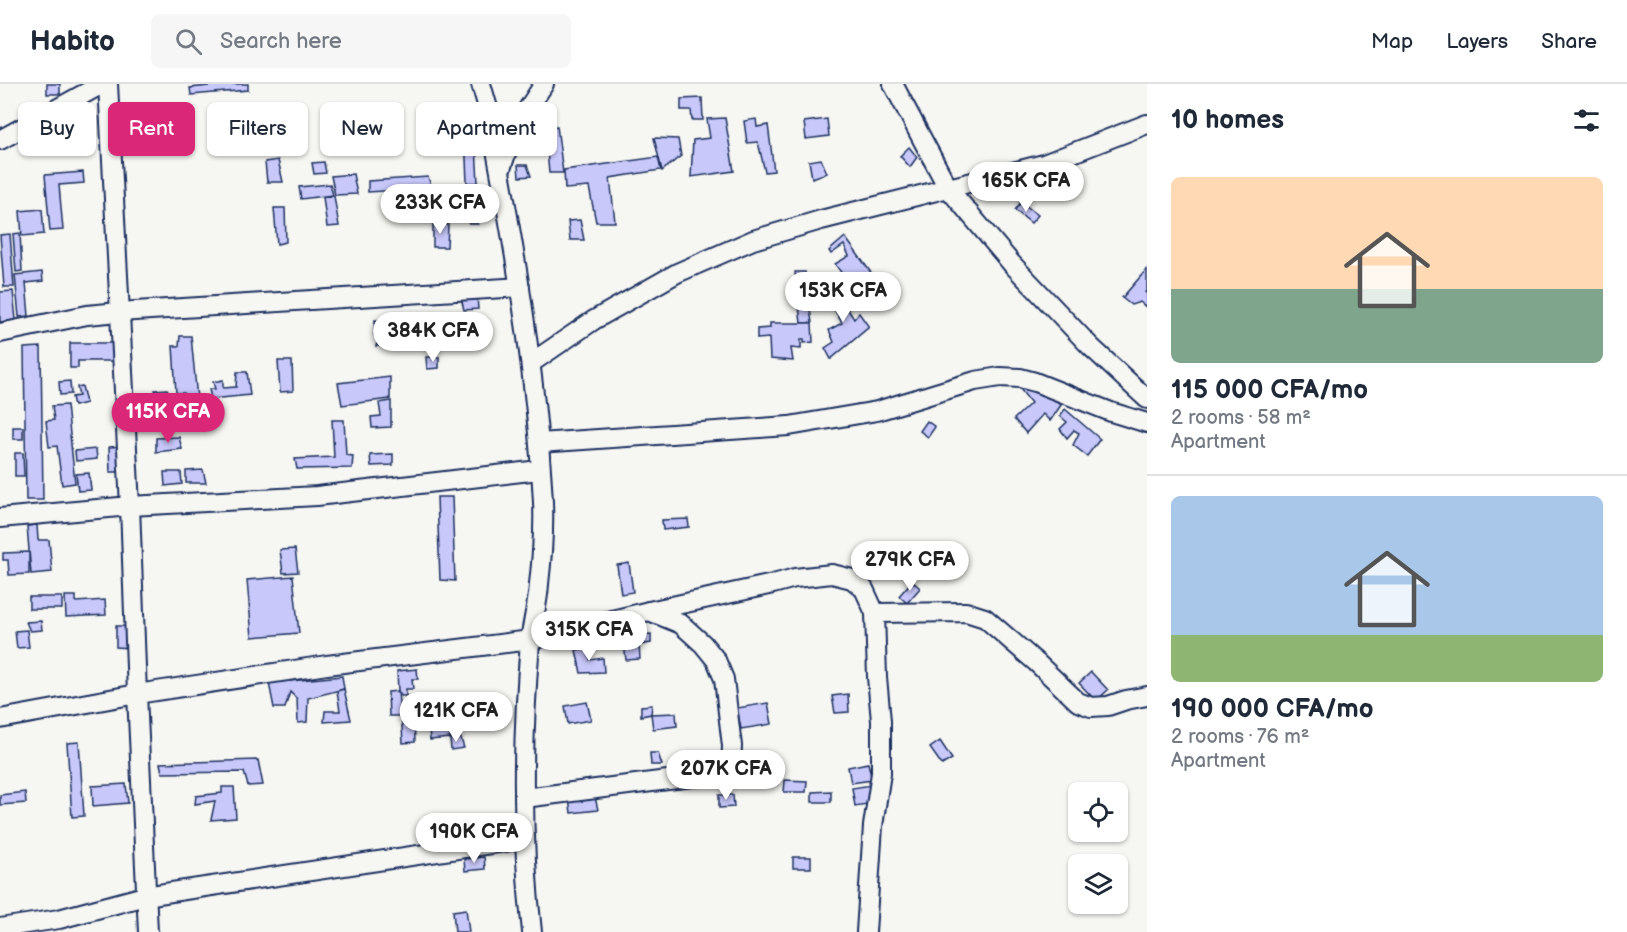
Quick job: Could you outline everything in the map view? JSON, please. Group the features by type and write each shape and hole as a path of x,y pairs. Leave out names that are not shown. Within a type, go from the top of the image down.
{"street":[{"path":"0,140 102,84"},
{"path":"108,84 130,506 136,694 148,932"},
{"path":"481,84 488,108 520,287 531,363 543,504 539,585 531,640 525,798 524,838 532,932"},
{"path":"500,171 514,130 544,84"},
{"path":"893,84 948,188 1012,264 1074,330 1147,399"},
{"path":"531,363 594,320 677,273 753,240 1044,164 1147,124"},
{"path":"0,333 87,315 120,312 520,287"},
{"path":"539,443 789,426 877,411 975,381 1000,377 1020,378 1035,382 1111,412 1147,423"},
{"path":"0,518 130,506 316,496 539,470"},
{"path":"0,719 136,694 327,665 531,640 795,578 832,574 852,579 864,589 875,613 881,721 881,773 873,826 866,932"},
{"path":"525,798 716,774 727,771 731,767 732,746 724,679 716,660 704,644 681,624 650,611"},
{"path":"875,613 966,612 985,618 1078,702 1091,707 1108,706 1147,696"},
{"path":"0,928 59,919 145,896 524,838"}],"building":[{"path":"47,84 60,84 60,94 47,94"},
{"path":"207,84 248,84 248,90 191,95 190,88 208,86"},
{"path":"702,98 703,120 692,120 691,110 681,110 681,99"},
{"path":"725,118 734,171 691,177 693,140 710,138 707,119"},
{"path":"756,119 757,127 768,125 774,171 765,172 758,142 747,143 744,121"},
{"path":"827,119 829,136 806,139 804,122"},
{"path":"557,126 563,173 549,173 548,156 557,156"},
{"path":"654,138 678,139 681,156 662,171"},
{"path":"909,147 917,157 910,167 900,156"},
{"path":"466,156 477,156 478,183 467,183"},
{"path":"658,157 661,170 610,178 615,222 596,222 589,187 565,189 564,170"},
{"path":"821,159 827,173 812,178 809,161"},
{"path":"278,160 283,182 267,182 265,162"},
{"path":"324,162 326,173 314,174 312,163"},
{"path":"518,165 527,165 531,176 519,177"},
{"path":"83,172 84,183 59,185 63,230 50,231 45,175"},
{"path":"353,174 357,194 335,195 331,176"},
{"path":"428,177 432,188 368,192 368,181"},
{"path":"330,184 333,195 301,199 299,187"},
{"path":"334,196 339,226 327,227 323,197"},
{"path":"1021,202 1038,215 1031,223 1015,210"},
{"path":"478,204 478,224 469,224 468,205"},
{"path":"274,208 285,208 286,242 277,244"},
{"path":"42,209 44,234 22,236 20,211"},
{"path":"580,220 584,240 570,240 568,221"},
{"path":"433,224 448,224 447,247 433,247"},
{"path":"20,233 22,271 16,272 13,234"},
{"path":"10,234 14,287 4,287 0,235"},
{"path":"845,237 872,274 850,285 835,264 849,256 844,245 831,254 829,251"},
{"path":"1147,269 1147,290 1145,292 1147,308 1140,302 1131,305 1122,298"},
{"path":"42,272 43,281 26,283 29,316 19,317 15,275"},
{"path":"795,272 805,272 812,323 801,323"},
{"path":"829,280 854,319 859,313 869,327 831,359 825,348 834,342 829,330 842,323 821,286"},
{"path":"13,291 16,320 0,322 0,292"},
{"path":"477,297 478,309 464,310 461,298"},
{"path":"375,320 390,322 386,346 376,346 380,336 374,335"},
{"path":"770,323 812,323 813,342 804,343 804,339 801,339 801,349 791,348 793,361 770,359 769,338 757,339 757,329 770,328"},
{"path":"180,336 191,336 197,399 184,402 184,393 176,393 173,346 179,346"},
{"path":"70,343 116,343 116,361 78,361 78,368 70,368"},
{"path":"41,347 43,500 26,500 24,348"},
{"path":"426,357 439,357 439,368 427,369"},
{"path":"278,361 292,361 293,391 280,392"},
{"path":"237,372 247,372 250,395 211,399 209,389 215,389 213,382 223,380 223,388 236,387"},
{"path":"390,377 390,399 342,405 338,383"},
{"path":"70,381 71,394 60,395 59,382"},
{"path":"1027,384 1038,393 1044,390 1061,405 1050,421 1043,414 1026,433 1014,419 1031,403 1020,389"},
{"path":"82,386 86,403 74,406 72,397 79,396 77,387"},
{"path":"167,389 171,397 181,395 183,406 205,404 204,413 191,415 191,421 183,428 180,418 157,419 155,390"},
{"path":"391,401 391,427 372,428 371,417 381,416 379,403"},
{"path":"67,405 75,483 62,485 57,446 49,447 46,421 54,420 52,406"},
{"path":"1065,409 1100,439 1087,456 1073,445 1079,433 1074,430 1067,438 1060,429 1067,422 1060,416"},
{"path":"332,420 344,420 346,455 353,456 352,468 297,469 295,459 334,457"},
{"path":"927,421 935,427 928,437 920,431"},
{"path":"13,427 23,427 23,439 13,439"},
{"path":"179,437 182,449 156,452 156,438"},
{"path":"125,446 126,472 110,472 109,447"},
{"path":"96,449 97,459 76,461 75,451"},
{"path":"15,453 23,453 24,476 15,476"},
{"path":"393,454 393,465 371,466 370,455"},
{"path":"203,470 206,483 186,483 186,471"},
{"path":"164,472 181,472 182,484 165,486"},
{"path":"89,473 91,490 78,491 76,474"},
{"path":"437,497 452,497 455,581 440,580"},
{"path":"688,519 689,527 663,530 662,520"},
{"path":"37,525 38,540 49,540 52,572 31,574 27,526"},
{"path":"295,549 298,572 283,573 280,550"},
{"path":"29,552 29,574 9,575 8,560 3,560 3,553"},
{"path":"629,563 633,592 621,594 617,565"},
{"path":"293,576 299,633 252,637 247,580"},
{"path":"912,581 920,588 907,603 899,596"},
{"path":"65,596 76,596 76,602 105,600 106,615 66,617"},
{"path":"29,597 62,597 62,609 29,609"},
{"path":"41,621 42,630 30,631 26,622"},
{"path":"116,626 129,626 128,648 116,647"},
{"path":"27,630 29,647 17,648 15,631"},
{"path":"651,634 651,643 639,645 640,659 626,660 623,636"},
{"path":"588,648 590,660 603,658 604,672 581,673 576,650"},
{"path":"417,669 418,679 412,679 413,689 406,689 406,696 401,696 398,691 397,671"},
{"path":"1091,672 1108,690 1096,701 1079,683"},
{"path":"342,676 344,689 308,698 307,722 298,723 297,699 290,692 285,708 274,708 269,683"},
{"path":"344,689 351,720 324,722 325,711 340,711 337,691"},
{"path":"398,691 400,716 389,716 388,692"},
{"path":"848,694 849,712 835,713 832,696"},
{"path":"587,702 591,720 568,724 565,706"},
{"path":"768,703 772,724 741,729 737,708"},
{"path":"448,704 450,738 430,740 427,705"},
{"path":"652,705 651,714 641,716 641,706"},
{"path":"401,711 414,711 415,742 403,743"},
{"path":"676,713 677,726 653,729 651,714"},
{"path":"460,736 464,748 451,750 450,738"},
{"path":"940,741 952,759 942,765 930,748"},
{"path":"79,742 84,816 72,817 67,743"},
{"path":"650,753 658,753 662,765 651,765"},
{"path":"258,760 263,785 248,786 244,772 162,773 160,763"},
{"path":"868,763 872,780 851,783 848,767"},
{"path":"785,780 807,781 806,792 784,792"},
{"path":"126,784 128,803 93,806 92,786"},
{"path":"871,785 874,803 855,806 852,788"},
{"path":"222,787 234,787 236,818 211,820 215,801 195,804 196,796 222,793"},
{"path":"831,791 831,802 812,802 812,792"},
{"path":"25,792 26,803 0,805 0,795"},
{"path":"719,795 733,795 734,807 719,808"},
{"path":"595,797 598,810 571,813 569,798"},
{"path":"484,857 485,869 465,871 464,859"},
{"path":"793,857 811,857 811,868 793,868"},
{"path":"466,909 469,932 455,932 453,911"}]}
